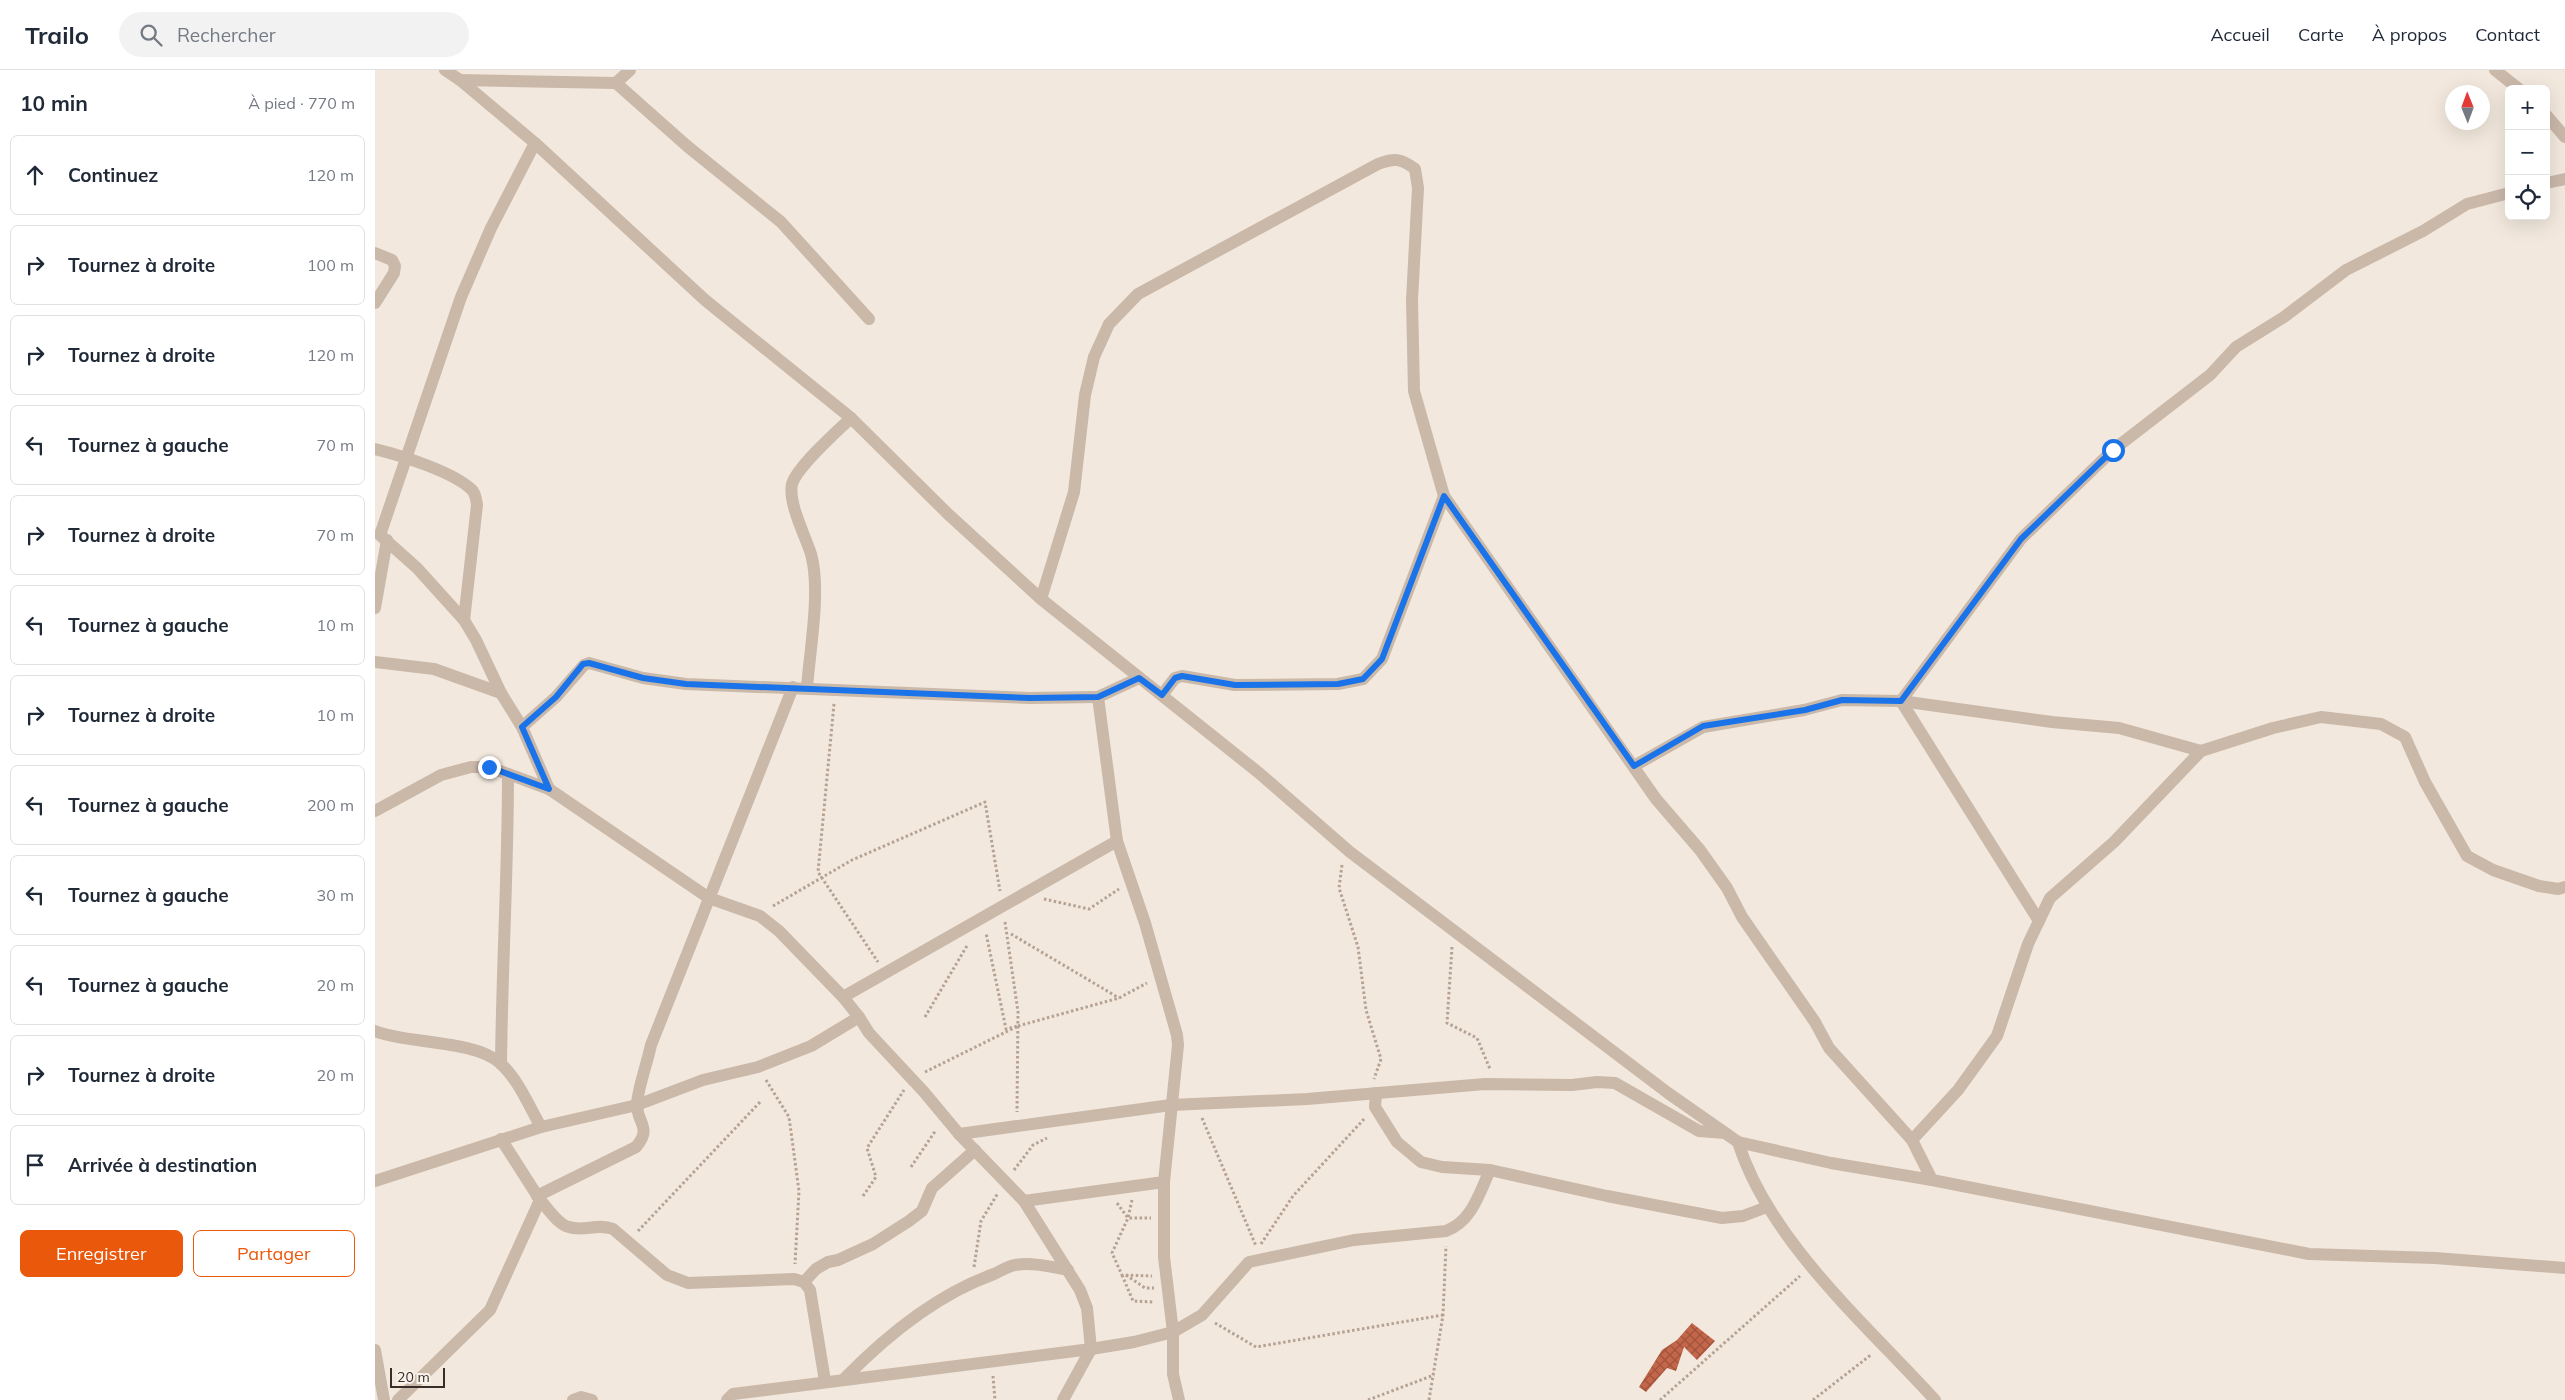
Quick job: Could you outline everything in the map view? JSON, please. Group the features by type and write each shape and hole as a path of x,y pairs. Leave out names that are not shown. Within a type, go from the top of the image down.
{"street":[{"path":"445,70 460,80 535,143 705,300 851,418 948,514 1041,599 1162,695 1345,847 1642,1074 1738,1142 1831,1163 1932,1180 2309,1254 2435,1258 2565,1268"},
{"path":"616,83 630,70"},
{"path":"2495,70 2514,85"},
{"path":"460,80 616,83 687,146 781,222 869,319"},
{"path":"2550,119 2565,137"},
{"path":"375,608 381,535 406,456 461,297 491,228 535,143"},
{"path":"1041,599 1074,492 1085,394 1094,357 1109,324 1138,294 1262,226 1391,159 1403,160 1415,169 1418,188 1413,300 1414,391 1444,496 1656,799 1700,850 1721,880 1741,917 1815,1022 1829,1048 1912,1140 1932,1180"},
{"path":"2550,182 2565,179"},
{"path":"1901,701 2021,539 2113,450 2210,375 2236,347 2284,317 2346,270 2423,231 2467,204 2505,194"},
{"path":"375,253 392,260 395,266 394,273 375,303"},
{"path":"807,687 815,576 811,555 794,506 793,484 806,464 851,418"},
{"path":"375,449 406,456 473,490 476,495 477,505 464,620"},
{"path":"1162,695 1175,678 1182,676 1235,685 1338,684 1363,679 1382,659 1444,496"},
{"path":"381,535 417,568 464,620 476,640 501,693 522,727 549,789"},
{"path":"375,662 435,669 501,693"},
{"path":"522,727 556,697 583,664 589,663 643,678 686,684 807,687 1030,698 1098,697 1139,678"},
{"path":"397,1400 490,1310 539,1198 635,1147 642,1140 645,1128 637,1105 651,1045 793,687"},
{"path":"1098,697 1117,841 1160,975 1178,1045 1164,1182 1164,1218 1167,1276 1173,1332 1173,1374 1179,1400"},
{"path":"1634,766 1703,726 1795,712 1842,700 1901,701 2023,718 2119,728 2201,751"},
{"path":"1901,701 2039,921"},
{"path":"1912,1140 1958,1090 1997,1036 2024,953 2050,898 2113,842 2201,751 2273,728 2321,717 2381,724 2405,737 2425,782 2467,856 2493,870 2539,886 2558,889 2565,887"},
{"path":"375,811 441,775 471,767 489,767 549,789 709,898 760,916 779,931 843,997 869,1033 959,1134 1024,1202 1069,1270 1087,1308 1091,1349 1063,1400"},
{"path":"501,1064 502,964 508,847 508,774"},
{"path":"843,997 1117,841"},
{"path":"375,1181 541,1127 637,1105 703,1080 757,1067 811,1046 859,1017"},
{"path":"375,1031 459,1047 492,1057 501,1064 541,1127"},
{"path":"959,1134 1171,1105 1307,1099 1375,1087 1615,1084 1699,1131 1725,1133"},
{"path":"1375,1087 1375,1107 1397,1142 1421,1162 1442,1167 1490,1170 1607,1196 1722,1218 1743,1216 1767,1207"},
{"path":"501,1139 539,1198 562,1224 569,1228 603,1226 613,1229 667,1275 688,1283 799,1281 828,1262 838,1260 873,1244 909,1221 922,1211 931,1188 975,1150"},
{"path":"1738,1142 1745,1164 1767,1207 1811,1266 1934,1400"},
{"path":"727,1400 733,1394 845,1378 1091,1349 1134,1342 1173,1332 1202,1315 1249,1262 1354,1240 1446,1231 1459,1226 1468,1217 1490,1170"},
{"path":"1024,1202 1164,1182"},
{"path":"845,1378 871,1352 970,1282 1014,1265 1038,1264 1069,1270"},
{"path":"799,1281 809,1290 825,1381"},
{"path":"375,1350 384,1400"},
{"path":"573,1400 581,1397 592,1400"}],"path":[{"path":"834,697 818,872 885,972"},
{"path":"765,911 852,860 985,802"},
{"path":"1345,847 1339,888 1358,947 1367,1010 1381,1059 1375,1087"},
{"path":"1024,895 1089,909 1131,881"},
{"path":"983,918 1006,1028 1119,998 1160,975"},
{"path":"1453,929 1447,1023 1477,1038 1497,1085"},
{"path":"1011,934 1119,998"},
{"path":"925,1017 969,943"},
{"path":"1017,1125 1018,1012"},
{"path":"863,1196 876,1177 867,1148 911,1078 1018,1026"},
{"path":"757,1067 789,1117 799,1191 799,1281"},
{"path":"635,1234 761,1101"},
{"path":"1196,1104 1257,1249 1293,1196 1375,1107"},
{"path":"911,1168 945,1117"},
{"path":"1108,1190 1128,1218"},
{"path":"1128,1218 1164,1218"},
{"path":"1124,1275 1145,1288 1158,1288 1157,1302 1133,1301 1124,1275 1112,1253 1128,1218"},
{"path":"1429,1400 1443,1315 1446,1231"},
{"path":"1660,1400 1811,1266"},
{"path":"1124,1275 1167,1276"},
{"path":"1202,1315 1257,1347 1443,1315"},
{"path":"1813,1400 1884,1344"},
{"path":"992,1361 995,1400"},
{"path":"1368,1400 1434,1375"}],"building":[{"path":"1692,1323 1715,1341 1697,1360 1684,1347 1676,1371 1667,1368 1646,1392 1639,1387 1662,1350 1677,1340"}],"route":[{"path":"489,767 549,789 522,727 556,697 583,664 589,663 643,678 686,684 807,687 1030,698 1098,697 1139,678 1162,695 1175,678 1182,676 1235,685 1338,684 1363,679 1382,659 1405,593 1444,496 1634,766 1703,726 1805,710 1842,700 1901,701 2021,539 2113,450"}]}
